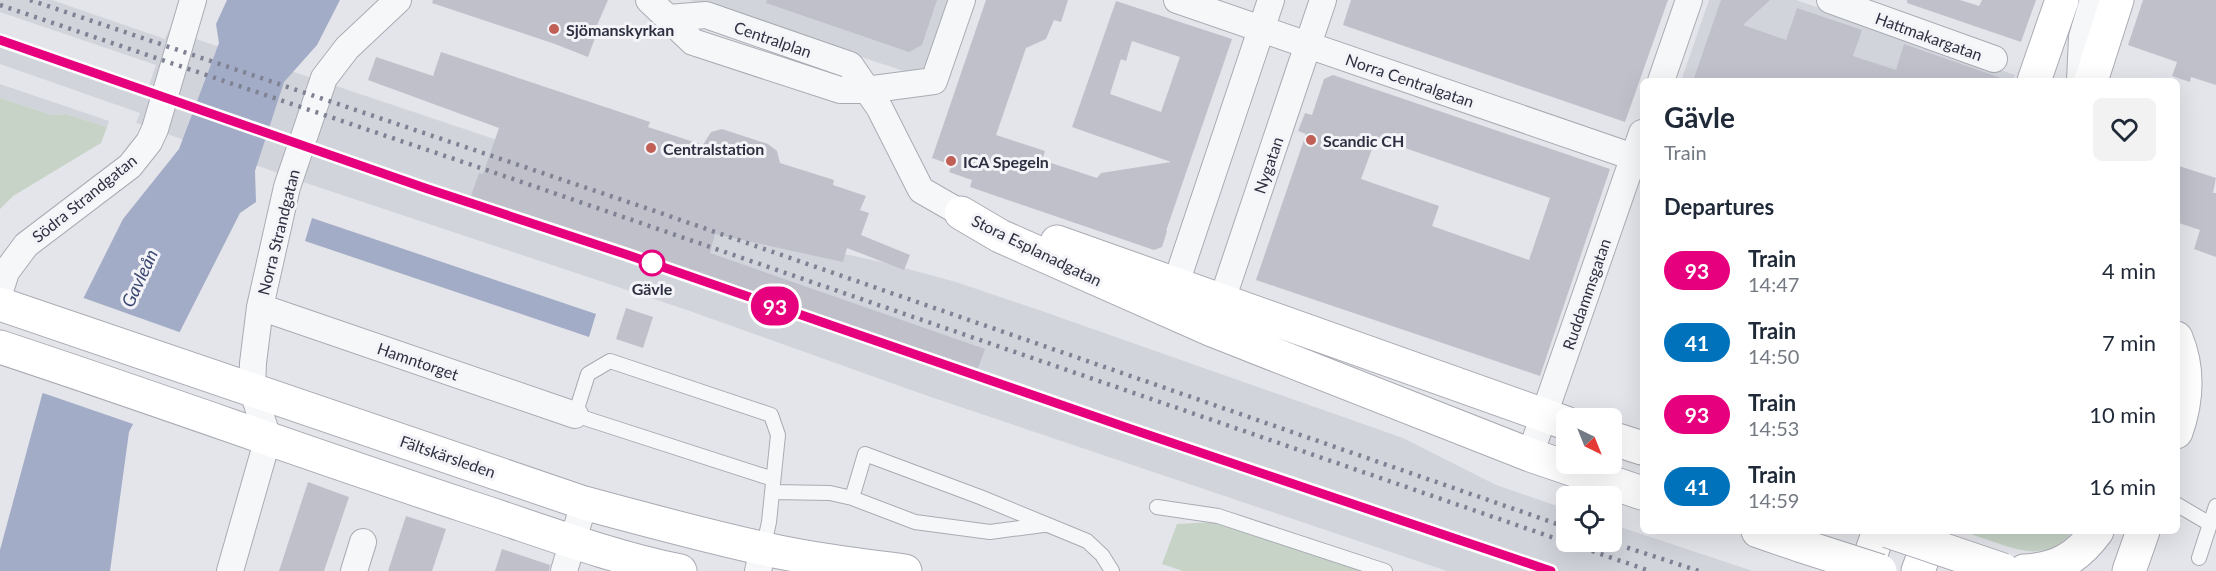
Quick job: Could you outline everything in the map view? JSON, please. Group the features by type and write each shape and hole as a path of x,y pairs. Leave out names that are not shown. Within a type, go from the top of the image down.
{"main road":[{"path":"2035,78 2062,0"},
{"path":"2092,78 2117,0"},
{"name":"Stora Esplanadgatan","path":"961,213 1075,247 1171,297 1212,330 1530,455 1640,492"},
{"name":"Stora Esplanadgatan","path":"1171,297 1222,299 1555,419"},
{"name":"Fältskärsleden","path":"0,304 584,503 677,529 760,560 830,561 905,571"},
{"path":"15,352 268,438 568,556 680,571"},
{"path":"2180,352 2184,365 2185,383 2180,422"},
{"path":"1622,442 1640,447"},
{"path":"1767,534 1880,571"},
{"path":"1865,571 1878,534"},
{"path":"1897,534 2004,571 2053,567 2080,551 2094,534"},
{"path":"1918,571 1932,534"},
{"path":"2093,571 2103,534"},
{"path":"2129,571 2143,534"},
{"path":"2144,534 2150,571"}],"street":[{"name":"Södra Strandgatan","path":"0,291 6,272 27,245 130,166 149,142 155,129 193,0"},
{"name":"Norra Strandgatan","path":"252,389 260,307 287,187 324,78 347,48 398,0"},
{"name":"Centralplan","path":"649,0 668,18 706,15 850,65 879,107 921,190 961,213"},
{"path":"866,90 934,81 962,0"},
{"name":"Norra Centralgatan","path":"1177,0 1308,45 1640,150"},
{"path":"1171,297 1271,0"},
{"name":"Nygatan","path":"1212,330 1323,0"},
{"path":"1662,78 1689,0"},
{"name":"Hattmakargatan","path":"1830,0 1994,59"},
{"path":"2080,78 2082,37 2093,0"},
{"name":"Ruddammsgatan","path":"1530,455 1555,419 1640,150"},
{"name":"Hamntorget","path":"260,307 575,415"},
{"path":"230,571 268,438 252,389"},
{"path":"568,556 584,503"},
{"path":"354,571 363,542"}],"lane":[{"path":"760,560 769,522 772,486 778,435 771,416 610,361 588,374 575,415 772,486 852,498 926,524 990,532 1045,525"},
{"path":"852,498 865,454 1088,541 1102,555 1112,571"},
{"path":"2180,506 2210,524"},
{"path":"2199,558 2216,506"},
{"path":"1157,507 1218,516 1385,571"}],"shaded area":[{"path":"0,0 52,0 165,39 169,30 652,192 794,243 886,263 956,282 1403,438 1496,485 1556,506 1556,552 1622,552 1622,528 1753,571 1447,571 922,394 684,309 312,185 136,123 140,113 0,64 0,33 149,85 156,65 0,12"},
{"path":"689,0 962,0 934,81"},
{"path":"1709,0 1796,0 2015,75 2014,78 1682,78"},
{"path":"0,84 109,121 107,127 66,114 52,115 0,98"}],"green space":[{"path":"0,98 52,115 66,114 107,127 101,143 13,196 0,209"},
{"path":"1216,522 1365,571 1183,571 1162,564 1177,524"},
{"path":"1971,534 2070,534 2054,547 2035,551 2025,551"}],"water":[{"name":"Gavleån","path":"227,0 340,0 317,45 284,82 255,171 256,202 240,213 129,432 110,571 0,571 0,550 42,395 83,299 123,219 179,149 219,43 216,24"},
{"path":"312,218 596,314 589,337 305,241"}],"pier":[{"path":"81,297 182,333 136,425 40,392"}],"building":[{"name":"Sjömanskyrkan","path":"433,0 608,0 595,30 593,37 595,38 588,57 432,3"},
{"path":"767,0 937,0 922,45 909,52 766,3"},
{"path":"986,0 1068,0 1061,22 1054,20 1046,39 1026,48 996,135 1045,151 1042,160 1097,178 1101,173 1171,162 1072,127 1116,1 1232,39 1162,247 1154,250 970,187 972,180 949,172 952,165 932,158","holes":["1132,41 1180,57 1161,112 1110,94 1121,59 1126,61"]},
{"path":"1351,0 1668,0 1625,122 1343,25"},
{"path":"1721,0 1770,0 1743,25 1786,40 1797,8 1862,30 1853,56 1896,70 1904,44 2001,78 1694,78"},
{"path":"1907,0 1960,0 1979,6 1982,0 2036,0 2021,42 1907,3"},
{"path":"2143,0 2216,0 2216,85 2191,77 2190,82 2172,76 2177,62 2128,45"},
{"path":"441,52 650,122 648,127 703,145 711,132 722,129 768,144 777,151 780,163 834,180 833,185 866,196 860,210 869,213 861,235 910,255 904,270 847,248 843,262 715,234 710,253 985,349 977,371 471,196 479,173 483,174 499,128 368,80 376,57 433,76"},
{"path":"1333,75 1610,169 1540,376 1256,280 1306,134 1298,131 1305,113 1312,115 1324,79","holes":["1376,138 1550,198 1529,260 1432,226 1439,206 1361,179"]},
{"path":"2180,166 2216,178 2213,193 2216,193 2216,257 2194,249 2200,230 2180,223"},
{"path":"626,308 653,317 643,348 616,339"},
{"path":"308,482 349,497 324,571 279,571"},
{"path":"406,516 446,529 432,571 388,571"},
{"path":"502,549 550,565 549,571 495,571"}],"railway":[{"path":"30,0 646,208 1556,524"},
{"path":"0,5 516,180 1650,571"},
{"path":"0,40 425,188 628,255 1551,571"},
{"path":"1622,546 1699,571"}],"train":[{"name":"93","path":"0,40 425,188 628,255 1551,571"}],"place":[{"name":"Sjömanskyrkan","path":"554,29"},
{"name":"Scandic CH","path":"1311,140"},
{"name":"Centralstation","path":"651,148"},
{"name":"ICA Spegeln","path":"951,161"},
{"name":"Gävle","path":"652,263"}]}
